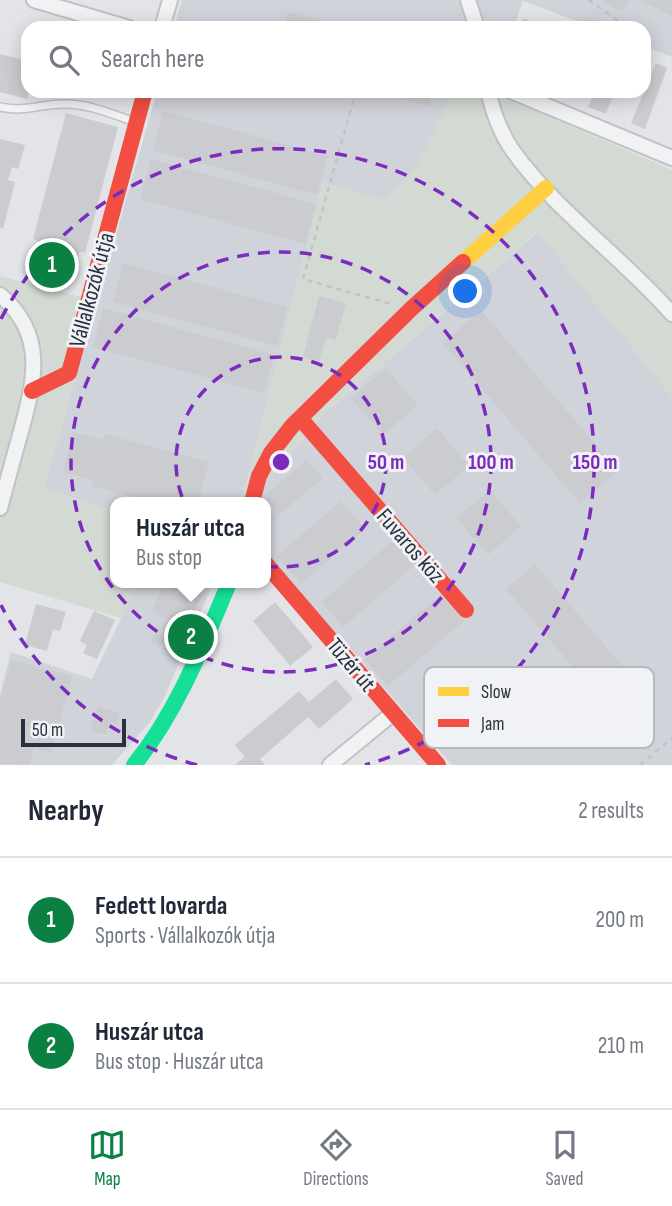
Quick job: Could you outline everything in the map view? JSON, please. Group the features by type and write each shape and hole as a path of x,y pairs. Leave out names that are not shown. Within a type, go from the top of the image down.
{"street":[{"path":"34,0 105,21"},
{"path":"164,21 170,0"},
{"path":"468,0 475,21"},
{"name":"Vállalkozók útja","path":"32,391 69,373 143,98"},
{"path":"490,98 497,123 512,150 546,188 669,304"},
{"path":"528,98 672,159"},
{"path":"253,497 259,477 271,453 300,418 411,309 546,188"},
{"path":"0,295 22,318 32,341 34,363 32,391 0,508"},
{"name":"Fuvaros köz","path":"300,418 466,610"},
{"name":"Tüzér út","path":"271,570 438,765"},
{"path":"134,765 145,753 181,698 227,588"},
{"path":"330,765 392,714"}],"lane":[{"path":"0,107 8,110 42,108 65,103 93,108 137,122"}],"path":[{"path":"589,0 618,21"},
{"path":"354,98 303,279 411,309"},
{"path":"640,765 672,738"}],"shaded area":[{"path":"182,0 672,0 672,57 651,49 651,21 576,21 523,1 516,21 176,21"},
{"path":"155,98 451,98 418,164 386,201 323,183 242,497 110,497 110,510 44,488"},
{"path":"451,98 507,98 672,170 672,397 537,232 323,415 260,489 260,497 242,497 323,183 386,201 418,164"},
{"path":"538,232 672,397 672,765 452,765 437,748 654,748 654,667 424,667 424,733 271,560 271,497 260,497 260,489 323,415"},
{"path":"0,276 97,301 44,488 110,510 110,588 136,588 121,618 0,582"},
{"path":"136,588 211,588 164,698 150,722 112,765 0,765 0,695 11,652 92,679"}],"building":[{"path":"629,0 623,12 603,2"},
{"path":"639,0 672,0 672,16"},
{"path":"288,12 321,21 286,21"},
{"path":"0,54 21,59 21,97 0,92"},
{"path":"656,63 667,68 645,129 631,123 641,98 651,98 651,75"},
{"path":"399,98 431,98 429,107"},
{"path":"592,98 612,98 606,114 588,107"},
{"path":"163,111 328,156 317,195 153,150"},
{"path":"66,113 118,127 85,253 79,252 70,284 29,273 38,241 33,239"},
{"path":"0,139 25,145 18,169 12,167 8,180 15,182 3,229 0,228"},
{"path":"151,159 316,204 305,244 140,199"},
{"path":"123,263 287,307 277,346 113,302"},
{"path":"319,296 346,303 336,340 326,337 319,362 303,357"},
{"path":"103,308 274,355 264,393 93,347"},
{"path":"481,310 618,471 580,504 443,343"},
{"path":"386,368 418,405 383,435 351,398"},
{"path":"437,428 469,466 435,495 403,458"},
{"path":"73,432 103,440 105,434 209,462 199,497 132,497 91,486 93,480 63,472"},
{"path":"307,460 323,478 279,515 271,506 271,497 263,497"},
{"path":"490,490 521,526 488,555 456,518"},
{"path":"341,501 365,529 301,584 277,556"},
{"path":"395,539 416,564 343,627 321,602"},
{"path":"535,564 623,667 573,667 506,589"},
{"path":"162,588 206,588 187,628 151,611"},
{"path":"441,594 464,621 388,686 365,659"},
{"path":"275,602 313,647 290,666 253,621"},
{"path":"36,604 66,612 60,631 53,629 47,651 25,645"},
{"path":"94,611 115,620 97,659 83,653 87,645 80,641"},
{"path":"155,633 165,638 160,647 151,643"},
{"path":"11,660 72,676 51,752 34,748 30,765 0,764 0,701"},
{"path":"336,679 353,699 319,729 308,717 260,759 265,765 235,765 245,757 235,745 299,691 309,702"},
{"path":"98,706 120,713 117,724 110,722 106,735 90,730"}],"traffic: fast":[{"path":"134,765 176,700 227,588"}],"traffic: slow":[{"path":"463,262 546,188"}],"traffic: jam":[{"path":"32,391 69,373 143,98"},
{"path":"253,497 259,476 271,453 292,426 463,262"},
{"path":"300,418 466,610"},
{"path":"271,570 438,765"}],"place":[{"name":"Fedett lovarda","path":"52,265"},
{"name":"Huszár utca","path":"191,637"}]}
